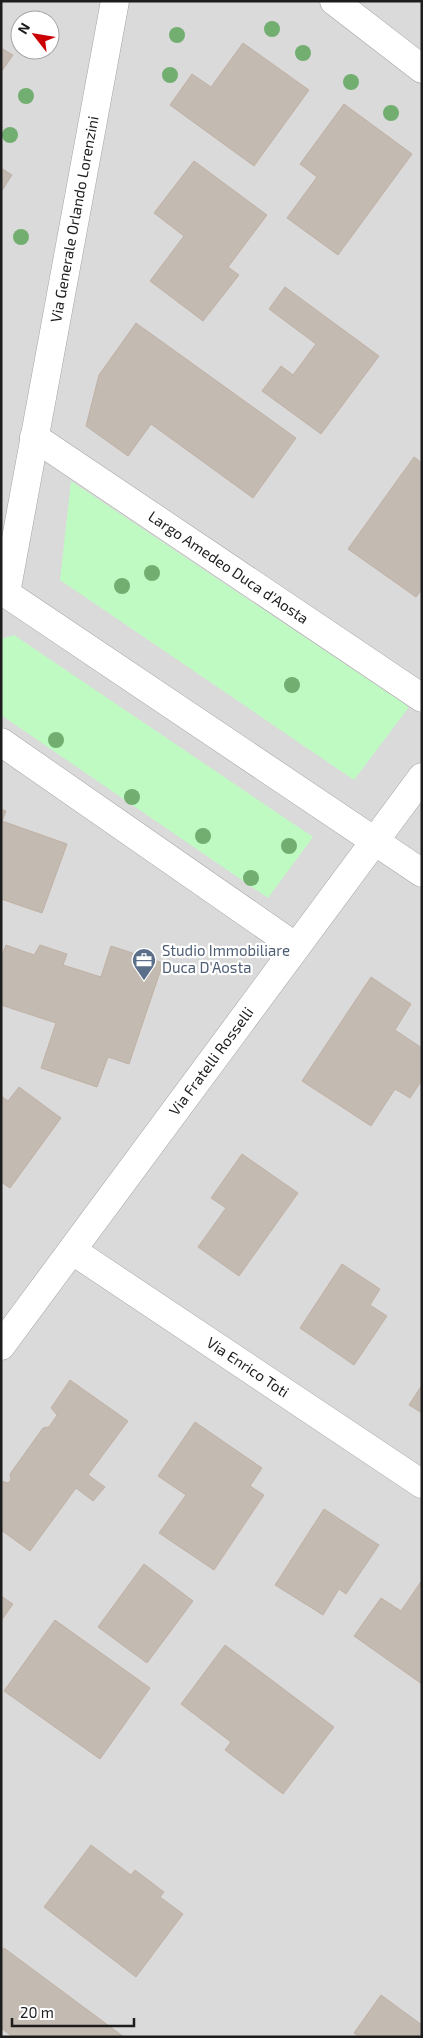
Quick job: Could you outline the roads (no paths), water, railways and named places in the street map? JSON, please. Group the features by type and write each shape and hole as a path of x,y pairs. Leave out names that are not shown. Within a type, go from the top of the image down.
{"street":[{"name":"Via Generale Orlando Lorenzini","path":"3,593 115,1"},
{"path":"334,1 422,69"},
{"name":"Largo Amedeo Duca d'Aosta","path":"34,437 422,698"},
{"path":"3,593 422,873"},
{"path":"1,742 296,947"},
{"name":"Via Fratelli Rosselli","path":"1,1346 422,777"},
{"name":"Via Enrico Toti","path":"73,1251 422,1484"}],"place":[{"name":"Studio Immobiliare Duca D'Aosta","path":"144,981"}]}
